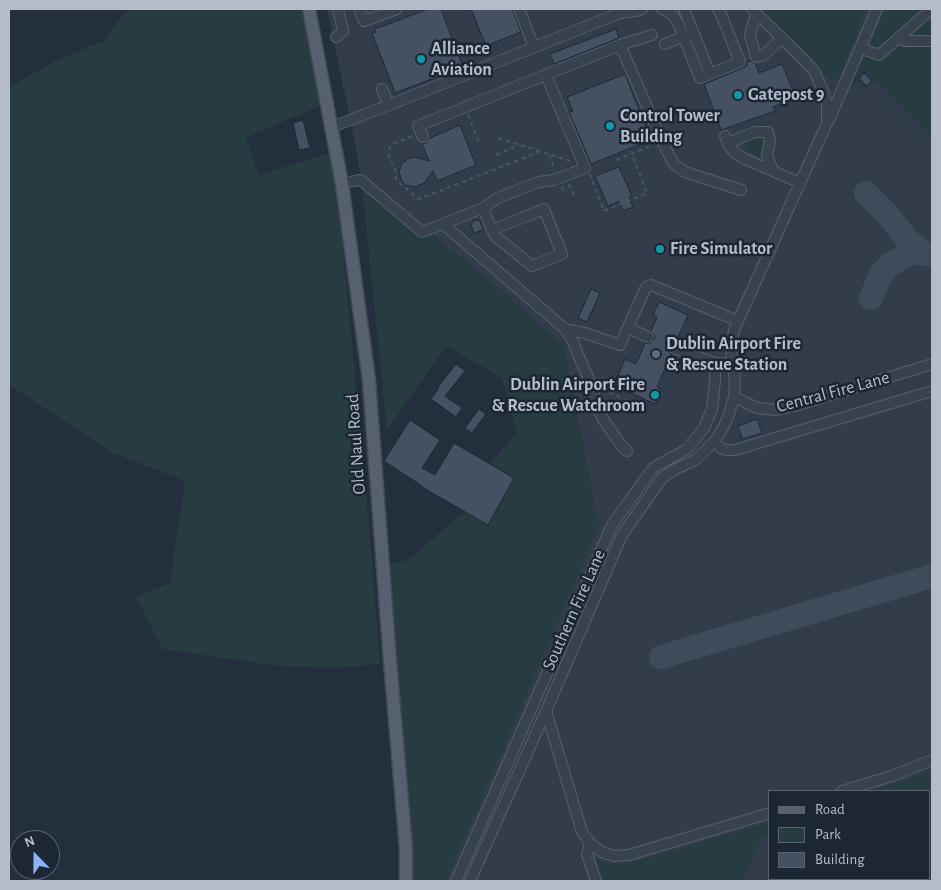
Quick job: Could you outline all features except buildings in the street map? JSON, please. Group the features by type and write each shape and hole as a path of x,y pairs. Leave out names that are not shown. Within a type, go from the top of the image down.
{"main road":[{"name":"Old Naul Road","path":"309,9 320,41 369,380 406,848 406,881"}],"lane":[{"path":"336,37 343,31 338,9"},
{"path":"359,9 364,21 396,9"},
{"path":"519,9 534,47"},
{"path":"332,127 623,11 642,9"},
{"path":"662,9 674,16 688,35"},
{"path":"684,9 688,35 705,76 740,62 718,9"},
{"path":"470,881 622,535 662,478 695,460 714,442 722,430 734,396 735,382 731,350 734,330 828,123 877,9"},
{"path":"755,12 808,64 818,78 826,99 828,123"},
{"path":"755,12 750,35 756,57 764,54 782,38"},
{"path":"860,48 880,55 928,13"},
{"path":"422,134 418,126 620,45 652,35"},
{"path":"665,44 688,35"},
{"path":"900,38 905,41 932,41"},
{"path":"620,45 673,163 685,172 741,190"},
{"path":"342,184 358,180 362,181 422,232 483,208 498,198 538,182 554,180 584,168 546,75"},
{"path":"382,88 389,105"},
{"path":"773,171 767,155 770,141 768,132 755,132 726,140 735,153 800,184"},
{"path":"483,208 492,230 495,236 532,266 562,254 544,209 492,230"},
{"path":"443,224 565,329 593,389 604,421 627,451"},
{"path":"565,329 585,333 620,346 646,287 651,286 738,321"},
{"path":"628,328 648,337"},
{"path":"674,348 715,364 733,364"},
{"name":"Southern Fire Lane","path":"456,881 612,525 653,468 687,449 704,428 712,409 715,364"},
{"name":"Central Fire Lane","path":"734,396 757,408 776,410 795,406 932,364"},
{"path":"714,442 722,449 735,450 932,391"},
{"path":"546,711 582,832 590,844 602,852 614,856 628,855 768,814"},
{"path":"845,790 892,776 932,760"},
{"path":"590,844 587,854 596,881"}],"path":[{"path":"465,107 480,145"},
{"path":"422,134 392,144 388,153 396,172 396,180 419,199 539,152"},
{"path":"498,138 573,162 584,168 589,172 604,211 647,193 632,154"},
{"path":"616,160 662,142"},
{"path":"496,155 519,145"},
{"path":"570,184 575,198"},
{"path":"597,387 644,408 644,415"},
{"path":"623,406 626,400"}],"shaded area":[{"path":"327,9 932,9 932,881 441,881 564,346 492,283 361,177"}],"green space":[{"path":"128,9 304,9 321,105 246,138 259,175 332,152 344,258 380,664 333,668 271,665 162,649 136,597 170,583 185,481 113,453 9,385 9,87 59,59 103,41"},
{"path":"761,9 865,9 840,75 832,80 824,75 811,57"},
{"path":"885,9 921,9 919,11 921,13 876,51 870,46"},
{"path":"926,19 932,25 932,38 911,37 907,34"},
{"path":"902,43 932,43 932,137 876,81 866,88 857,88 851,84 866,53 882,60"},
{"path":"758,136 765,137 765,156 760,158 749,151 744,142"},
{"path":"361,177 492,283 564,346 599,526 446,881 412,881 389,564 408,560 465,511 488,524 514,478 489,464 517,433 502,378 446,346 387,430"},
{"path":"932,770 932,881 831,881 931,880 931,790 874,790 905,781"},
{"path":"768,823 768,837 761,839 742,881 602,881 595,858 615,865 632,863"}],"taxiway":[{"path":"866,193 888,215 908,241 926,254 932,255"},
{"path":"871,298 881,274 890,265 915,252 926,254"},
{"path":"661,657 932,576"}],"place":[{"name":"Alliance Aviation","path":"421,59"},
{"name":"Gatepost 9","path":"738,95"},
{"name":"Control Tower Building","path":"610,126"},
{"name":"Fire Simulator","path":"660,249"},
{"name":"Dublin Airport Fire & Rescue Station","path":"656,354"},
{"name":"Dublin Airport Fire & Rescue Watchroom","path":"655,395"}]}
